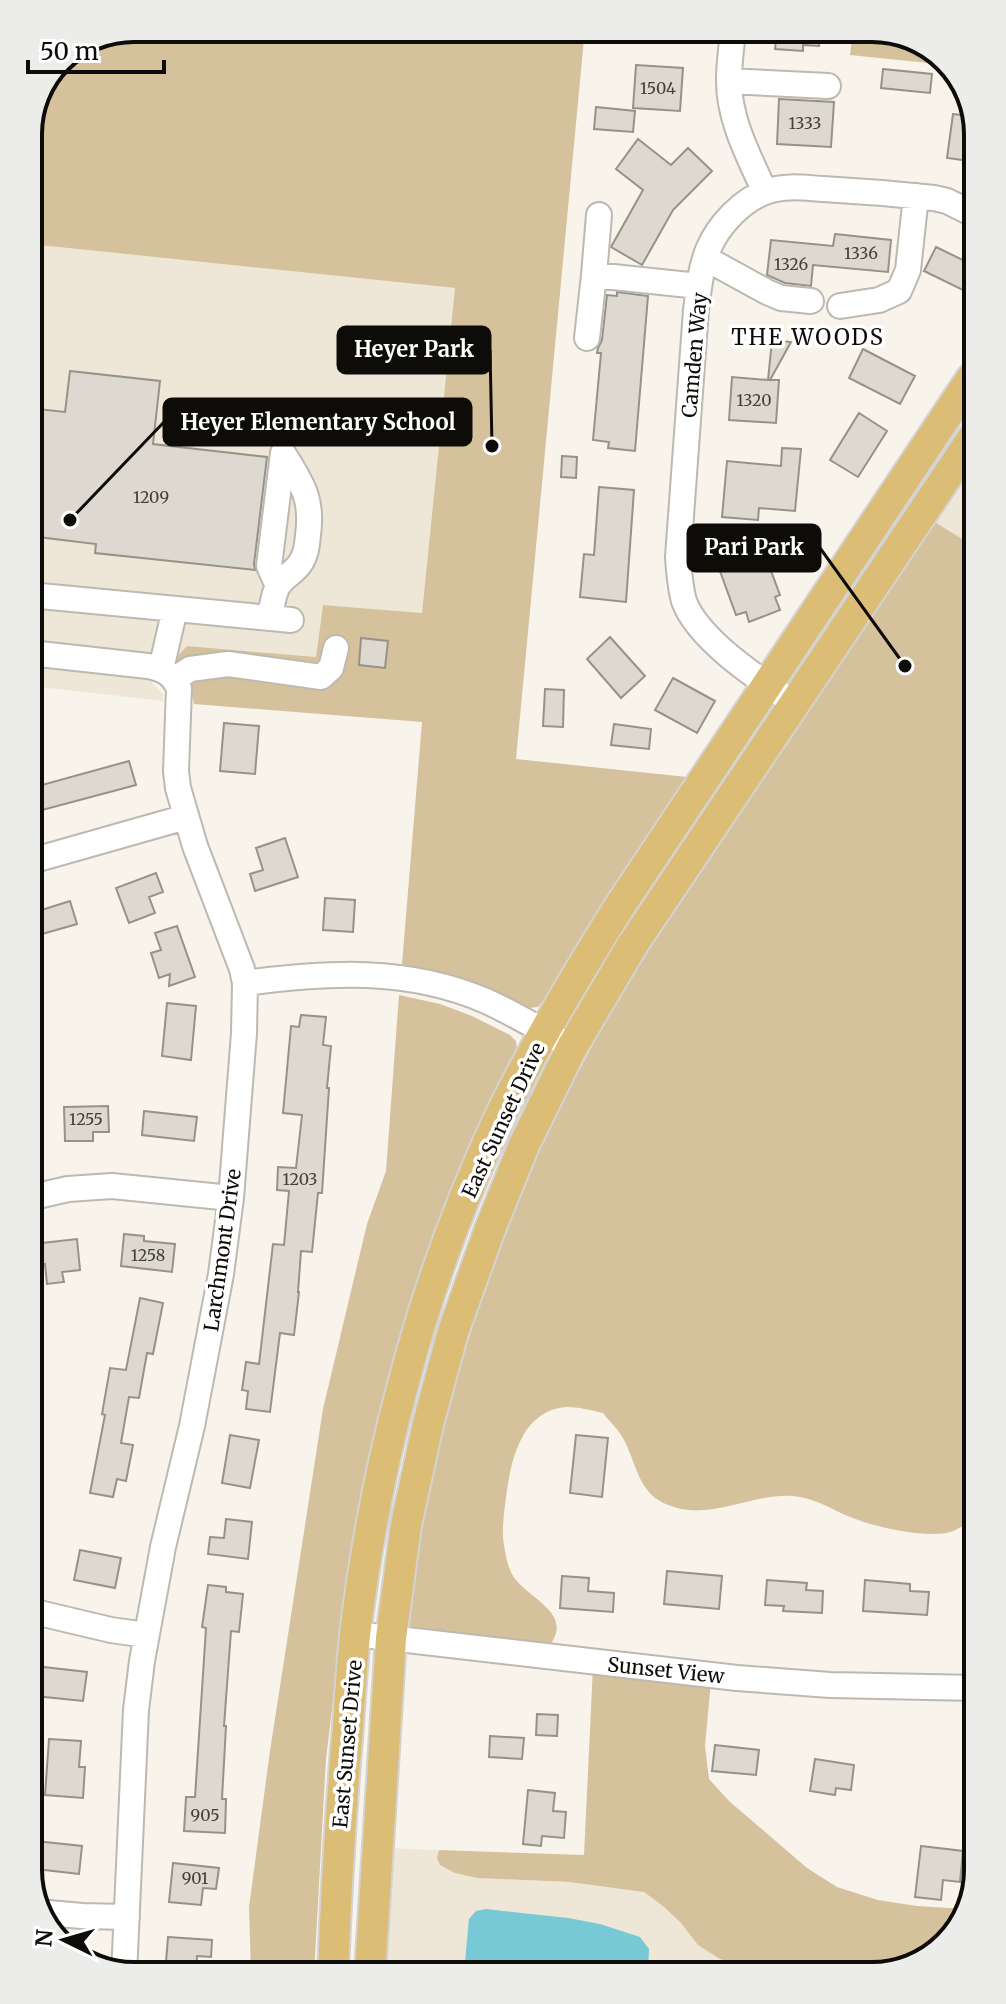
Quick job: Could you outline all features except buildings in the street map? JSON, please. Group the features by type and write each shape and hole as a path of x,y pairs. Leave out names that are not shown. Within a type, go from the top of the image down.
{"main road":[{"name":"East Sunset Drive","path":"333,1962 338,1850 355,1634 380,1488 403,1385 448,1242 502,1114 578,973 964,390"},
{"name":"East Sunset Drive","path":"371,1962 383,1734 391,1638 406,1525 428,1424 453,1332 490,1229 524,1145 572,1047 633,944 964,451"}],"street":[{"path":"732,42 731,100 741,136 765,192"},
{"path":"729,81 828,86"},
{"name":"Camden Way","path":"794,703 707,637 685,602 680,583 678,557 699,286 705,258 712,241 728,219 739,208 765,192 798,187 916,196 947,201 964,210"},
{"path":"840,306 879,300 899,291 908,270 916,196"},
{"path":"587,338 599,215"},
{"path":"705,258 781,298 811,301"},
{"path":"594,275 699,286"},
{"path":"42,596 280,619 278,586"},
{"name":"Larchmont Drive","path":"125,1961 136,1710 163,1547 192,1426 221,1274 231,1198 244,1033 245,983 242,969 195,846 178,788 179,688 168,674 175,609"},
{"path":"42,655 168,674 228,664 321,677 331,668 336,648"},
{"path":"42,858 186,817"},
{"path":"245,983 335,974 399,977 485,1000 572,1047"},
{"path":"42,1195 68,1189 112,1186 231,1198"},
{"path":"42,1614 146,1635"},
{"name":"Sunset View","path":"355,1634 737,1678 830,1685 964,1688"},
{"path":"53,1913 127,1917"}],"shaded area":[{"path":"134,42 584,42 516,759 687,777 538,1007 528,1008 466,980 402,964 422,722 194,704 183,669 174,660 187,646 316,657 323,605 422,613 455,288 42,245 42,128 52,93 73,65 88,54 116,44"},
{"path":"851,42 878,42 901,47 930,63 850,55"},
{"path":"42,245 455,288 422,613 323,605 316,657 187,646 152,683 163,694 163,701 42,687"},
{"path":"964,475 964,540 933,521"},
{"path":"933,521 964,540 964,1525 935,1534 897,1530 793,1496 777,1496 714,1509 683,1509 668,1505 645,1487 623,1438 603,1413 566,1407 540,1416 523,1436 512,1463 503,1525 511,1572 555,1619 557,1629 553,1640 544,1652 410,1626 407,1606 428,1486 445,1416 496,1250 544,1137 608,1016 661,928"},
{"path":"399,995 440,1004 510,1035 516,1041 517,1049 347,1586 326,1759 315,1962 251,1962 249,1907 323,1409 367,1224 386,1171"},
{"path":"593,1667 711,1681 705,1746 709,1779 729,1801 807,1868 837,1887 878,1900 955,1908 928,1943 890,1960 730,1962 698,1945 681,1923 644,1892 569,1882 477,1878 455,1873 440,1865 437,1858 439,1850 584,1855"},
{"path":"392,1848 439,1850 437,1858 455,1873 477,1878 569,1882 644,1892 681,1923 699,1945 735,1962 387,1962"}],"water":[{"path":"486,1909 600,1924 640,1937 649,1949 648,1962 465,1962 469,1919 476,1911"}],"place":[{"name":"Heyer Park","path":"492,446"},
{"name":"Heyer Elementary School","path":"70,520"},
{"name":"Pari Park","path":"905,666"}],"district":[{"name":"THE WOODS","path":"808,337"}]}
